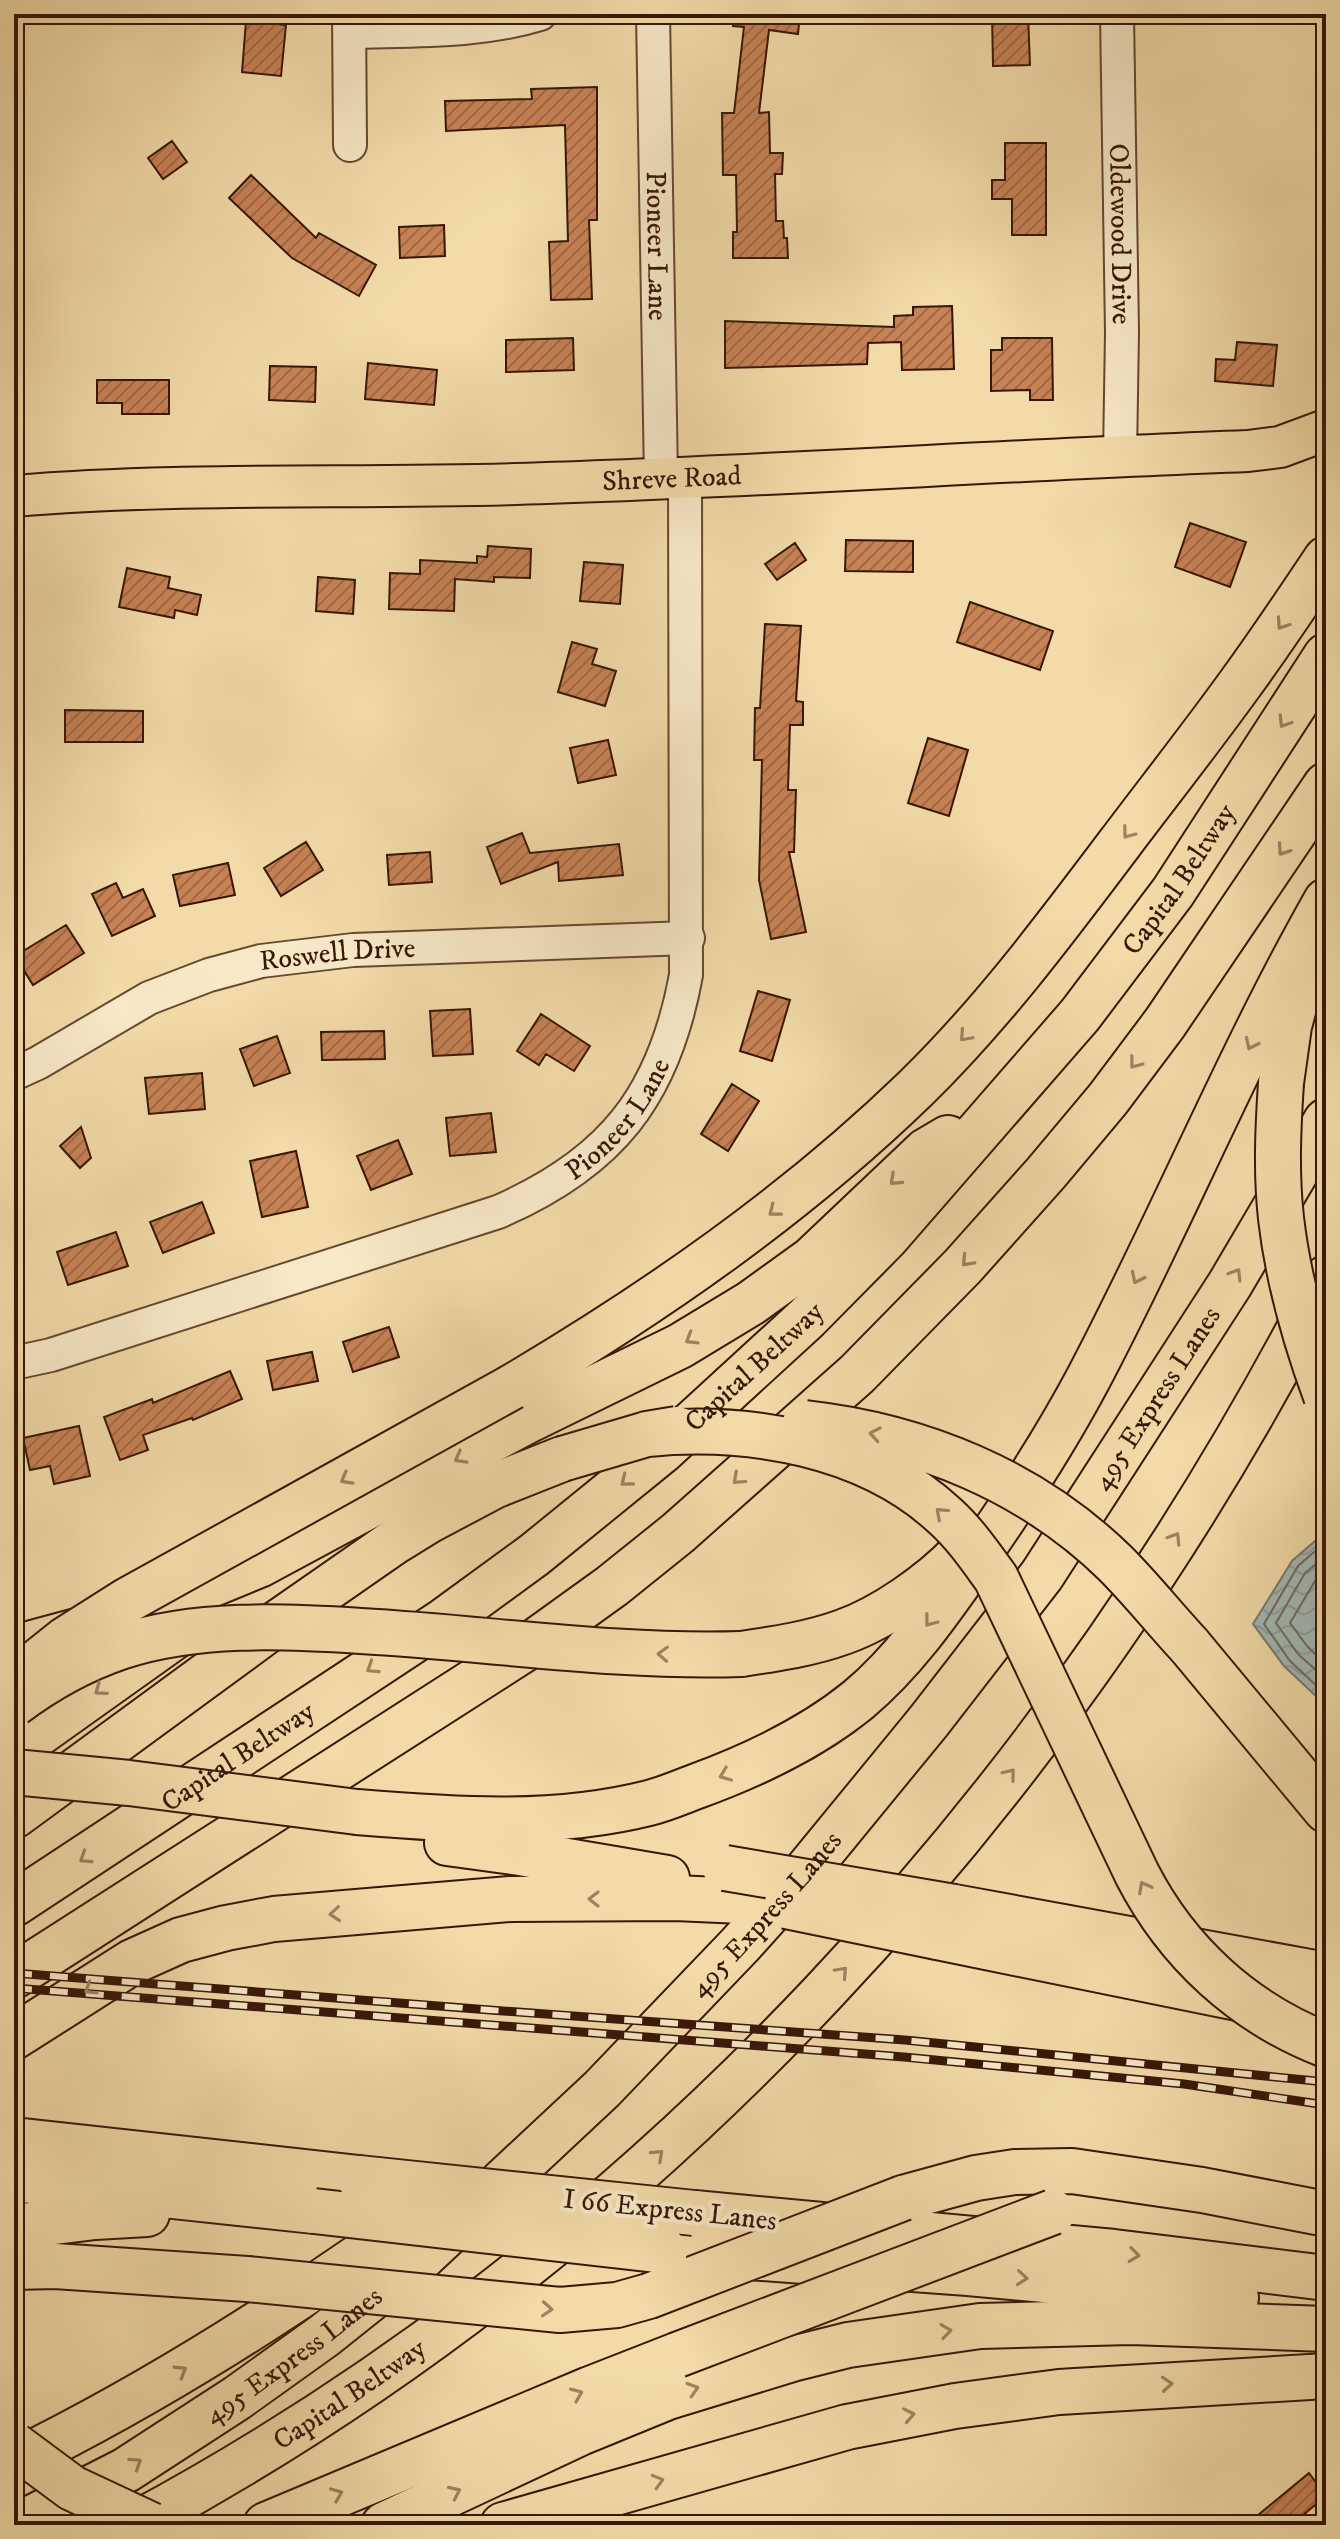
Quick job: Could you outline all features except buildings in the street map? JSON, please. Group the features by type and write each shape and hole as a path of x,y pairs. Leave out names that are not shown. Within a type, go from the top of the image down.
{"highway":[{"path":"14,1681 66,1639 126,1601 600,1335 708,1261 803,1188 872,1129 917,1087 998,999 1085,890 1242,682 1326,559"},
{"name":"Capital Beltway","path":"14,1904 445,1620 534,1555 695,1422 807,1318 886,1238 1080,1015 1173,892 1326,656"},
{"path":"14,1976 526,1648 612,1586 678,1533 857,1374 963,1266 1108,1099 1165,1023 1326,785"},
{"path":"14,1802 210,1820 503,1820 584,1815 651,1803 730,1774 797,1742 858,1699 912,1646 1038,1465 1087,1380 1269,1006 1326,901"},
{"path":"1326,915 1298,990 1289,1026 1281,1083 1277,1151 1281,1218 1293,1286 1326,1396"},
{"path":"14,1648 140,1614 259,1565 525,1422 680,1346 751,1303 812,1259 926,1151 1005,1104"},
{"name":"495 Express Lanes","path":"18,2525 126,2470 237,2398 325,2335 419,2260 514,2173 602,2089 680,2007 802,1876 929,1721 1042,1575 1230,1284 1326,1121"},
{"name":"Capital Beltway","path":"134,2525 260,2453 452,2324 656,2157 800,2019 955,1843 1093,1664 1216,1472 1326,1278"},
{"path":"14,1816 383,1549 428,1521 494,1486 562,1459 647,1434 740,1420 780,1420 887,1436 944,1454 994,1476 1038,1502 1083,1534 1116,1564 1189,1645 1326,1810"},
{"path":"647,1434 720,1432 808,1445 898,1481 947,1517 996,1578 1137,1874 1163,1920 1189,1952 1240,1996 1292,2029 1326,2045"},
{"path":"14,1704 74,1666 121,1647 159,1637 223,1629 299,1627 685,1656 741,1654 792,1646 845,1632 897,1605 954,1560 1038,1465"},
{"path":"14,1751 222,1602 348,1519"},
{"path":"14,1772 158,1786 711,1884 946,1922 1326,1975"},
{"path":"14,2037 132,1962 181,1940 226,1928 274,1919 711,1884 765,1902 946,1922 1326,2016"},
{"path":"14,2462 132,2401 351,2263 468,2179 680,2007"},
{"name":"I 66 Express Lanes","path":"14,2140 694,2213 1114,2252 1326,2278"},
{"path":"14,2267 55,2266 247,2279 533,2308 588,2309 649,2296 903,2198 976,2178 1042,2170 1104,2174 1326,2214"},
{"path":"14,2179 665,2251 968,2273 1326,2307"},
{"path":"266,2525 590,2389 1053,2212 1102,2198 1142,2193 1200,2195 1273,2203"},
{"path":"14,2227 95,2217 264,2206"},
{"path":"384,2525 580,2433 668,2397 848,2345 980,2326 1131,2322 1326,2329"},
{"path":"503,2525 847,2427 955,2406 1059,2392 1326,2376"},
{"path":"14,2445 72,2488 151,2525 260,2453"}],"main road":[{"name":"Shreve Road","path":"14,496 154,487 515,484 1248,451 1280,447 1326,430"}],"street":[{"path":"350,145 349,23 474,28 511,23 540,14"},
{"name":"Pioneer Lane","path":"14,1363 66,1351 498,1212 534,1197 568,1176 598,1151 626,1121 649,1088 679,1014 688,938 673,477 653,14"},
{"name":"Oldewood Drive","path":"1117,14 1122,332 1120,456"},
{"name":"Roswell Drive","path":"14,1074 149,998 209,975 261,961 353,950 688,938"}],"water":[{"path":"1315,1541 1326,1548 1326,1695 1320,1700 1284,1666 1253,1624 1292,1561"}],"railway":[{"path":"14,1973 905,2040 1326,2082"},
{"path":"14,1988 904,2057 1184,2084 1326,2105"}]}
